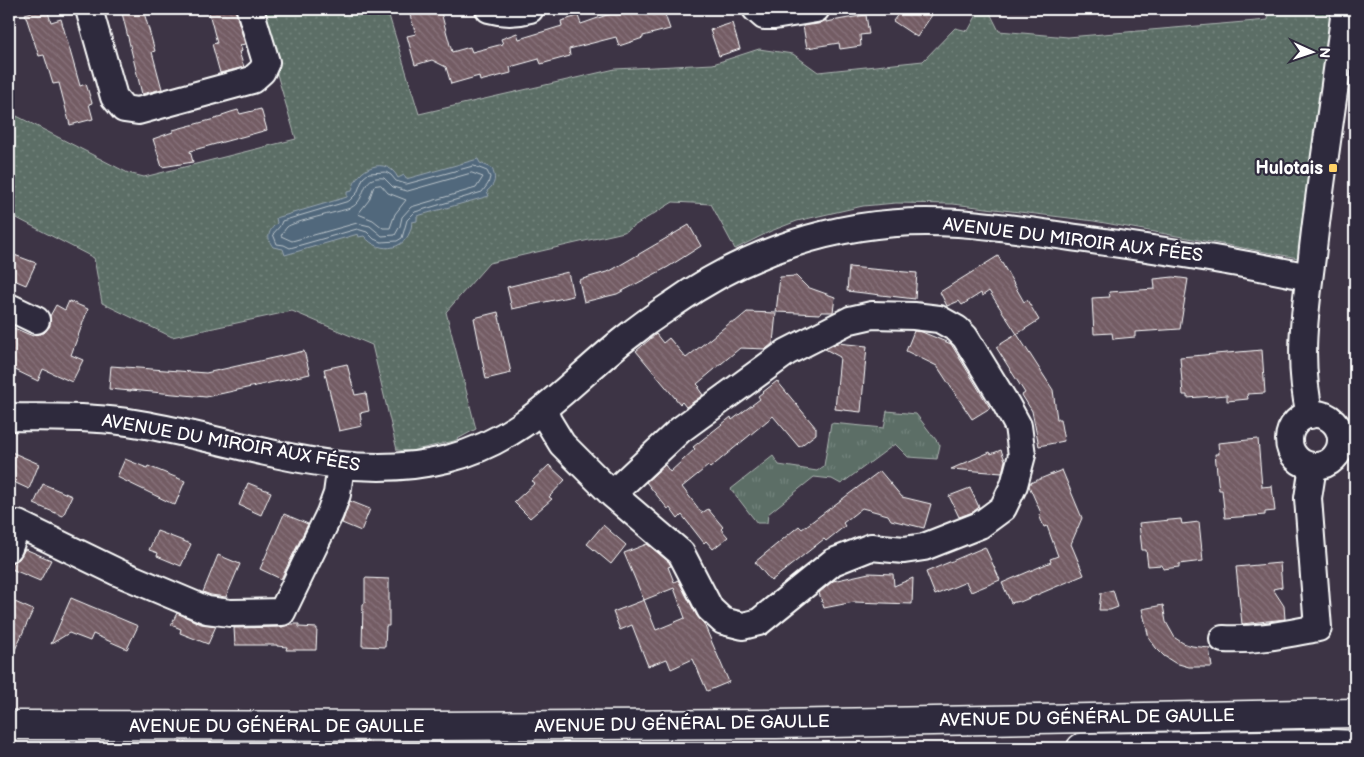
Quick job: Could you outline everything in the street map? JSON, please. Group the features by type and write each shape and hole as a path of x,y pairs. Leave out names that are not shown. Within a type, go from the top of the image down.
{"main road":[{"name":"AVENUE DU GÉNÉRAL DE GAULLE","path":"9,725 442,726 776,724 1355,713"},
{"path":"1339,746 1355,730"},
{"name":"AVENUE DU GÉNÉRAL DE GAULLE","path":"1081,748 1339,746"}],"street":[{"path":"89,9 114,97 124,109 138,111 252,80 262,71 266,62 250,9"},
{"path":"489,9 500,12 520,12 530,9"},
{"path":"756,9 764,16 816,9"},
{"path":"1310,415 1304,392 1302,367 1305,303 1310,277 1325,148 1345,91 1345,9"},
{"name":"AVENUE DU MIROIR AUX FÉES","path":"9,417 104,420 141,424 321,462 370,468 398,468 448,459 486,446 514,432 544,410 623,340 674,303 710,280 772,250 816,236 852,229 924,222 987,226 1227,261 1310,277"},
{"path":"9,307 36,320"},
{"path":"544,410 548,421 562,444 612,494 681,553 710,608 723,621 743,626 759,622 833,562 871,547 904,550 924,547 980,525 1003,508 1014,485 1022,456 1018,426 965,337 957,329 939,319 914,316 872,315 850,320 787,352 680,430 612,494"},
{"path":"1317,414 1347,428 1341,439 1340,448 1336,456 1330,462 1313,466 1298,459 1293,453 1290,437 1292,429 1296,423 1310,415 1317,414"},
{"path":"9,548 18,524 118,572 207,610 230,613 282,612 330,513 337,494 341,465"},
{"path":"1223,639 1238,640 1318,628 1308,498 1313,466"}],"green space":[{"path":"258,9 387,9 419,114 615,69 713,64 759,49 793,54 818,72 923,61 955,28 968,31 980,9 988,9 999,31 1068,37 1268,20 1269,9 1334,9 1304,259 1094,221 953,204 896,203 863,206 797,221 771,231 735,249 711,204 673,202 624,232 489,263 446,312 476,429 454,441 411,451 397,450 372,345 292,311 172,337 102,303 94,258 9,214 9,112 128,173 144,177 296,139"},
{"path":"887,411 916,414 940,445 937,459 908,457 895,444 841,484 832,479 814,477 768,514 767,523 757,523 731,489 773,456 779,465 817,471 824,466 831,423 884,428"}],"water":[{"path":"478,159 480,163 492,168 495,178 494,183 487,191 489,196 417,216 417,221 412,222 406,239 393,247 378,246 364,236 359,237 358,234 285,255 283,249 273,247 269,241 270,232 277,223 276,218 347,197 347,192 352,191 359,176 365,170 372,167 387,167 398,178 404,175 406,179"}],"building":[{"path":"47,9 51,22 61,19 80,86 86,84 92,103 89,104 93,119 70,125 59,83 53,84 44,55 39,56 25,14"},
{"path":"121,9 143,9 155,51 152,52 162,89 142,94"},
{"path":"208,9 235,9 245,44 240,45 242,51 239,52 244,67 220,73 212,44 217,43"},
{"path":"408,9 440,9 452,52 470,47 472,52 503,44 501,39 517,33 519,39 562,26 561,21 578,16 581,24 624,9 663,9 670,29 643,36 643,38 619,46 616,37 569,49 570,56 541,64 539,59 510,67 511,73 480,81 479,76 451,84 446,67 432,60 415,65 407,36 416,34"},
{"path":"902,9 936,9 917,37 893,21"},
{"path":"866,15 869,34 860,35 861,46 840,49 839,43 807,48 803,26 818,24 826,20 826,22"},
{"path":"732,23 740,49 719,56 710,30"},
{"path":"261,109 267,130 190,151 193,162 162,167 153,139 173,132 173,130 222,117 222,115 238,110 240,114"},
{"path":"689,225 701,246 668,267 617,294 584,302 579,280 610,271"},
{"path":"9,253 36,263 26,285 9,278"},
{"path":"998,256 1024,302 1027,300 1039,320 1017,334 989,291 982,296 981,293 962,305 959,301 947,306 940,292"},
{"path":"849,267 917,273 915,299 847,291"},
{"path":"568,272 573,296 512,309 507,287"},
{"path":"796,276 807,287 835,297 833,312 821,312 820,314 776,312 780,277"},
{"path":"1173,277 1188,279 1180,329 1135,332 1135,337 1113,339 1112,333 1094,334 1092,298 1110,297 1109,292 1155,289 1154,279"},
{"path":"69,301 88,309 71,355 83,360 72,382 43,369 38,381 9,367 9,326 33,336 34,334 44,333 50,326 50,316 56,305 65,310"},
{"path":"498,312 511,373 486,379 474,318"},
{"path":"747,312 776,313 773,343 766,349 740,348 697,384 703,395 686,407 682,402 680,404 636,351 656,334 663,343 669,338 686,358 731,322 735,322"},
{"path":"914,331 922,332 951,344 990,408 972,419 937,366 906,351"},
{"path":"1017,334 1053,390 1057,419 1060,419 1064,441 1039,446 1032,411 1022,395 1025,393 996,347"},
{"path":"837,343 867,346 861,412 835,409 840,357 825,349"},
{"path":"1262,350 1265,393 1247,394 1248,399 1227,401 1227,395 1187,398 1187,395 1183,395 1180,357"},
{"path":"304,351 310,374 206,397 109,389 111,366 206,373"},
{"path":"347,364 355,395 366,393 369,411 360,413 362,426 339,431 324,369"},
{"path":"777,381 816,428 816,434 799,447 773,416 710,468 708,466 682,487 702,513 708,509 723,527 721,529 728,537 713,549 706,541 704,543 682,515 678,519 670,508 668,509 646,482 665,465 670,472 695,449 693,447 731,417 732,420 760,399 758,396"},
{"path":"1258,439 1262,487 1272,486 1275,511 1265,512 1265,515 1225,518 1222,490 1219,490 1215,454 1219,454 1218,443"},
{"path":"1001,450 1005,460 1002,473 951,469 990,452 991,454"},
{"path":"9,451 39,464 29,489 9,480"},
{"path":"125,459 185,481 175,505 117,477"},
{"path":"549,465 565,480 549,497 552,499 530,518 514,502 535,483 532,481"},
{"path":"1062,470 1082,518 1071,544 1084,575 1020,602 1011,603 1002,583 1051,562 1050,559 1058,556 1047,526 1044,527 1039,515 1041,513 1029,486 1030,483"},
{"path":"880,471 902,497 931,504 924,528 891,520 888,515 862,508 843,523 845,526 826,541 824,539 771,581 755,562 799,526 802,529"},
{"path":"248,483 271,492 261,515 239,505"},
{"path":"43,484 72,496 63,516 34,504"},
{"path":"970,488 979,507 973,512 959,517 949,496"},
{"path":"350,501 370,509 361,531 342,523"},
{"path":"284,514 308,524 281,579 260,569"},
{"path":"1181,519 1182,524 1199,522 1203,561 1179,564 1179,567 1163,569 1162,565 1148,566 1146,550 1142,550 1139,523"},
{"path":"603,525 626,545 611,564 587,544"},
{"path":"157,531 191,544 181,566 157,556 158,553 149,550"},
{"path":"647,544 669,562 671,566 668,567 674,582 678,580 697,616 704,624 729,682 707,691 693,659 671,669 667,659 648,666 632,625 620,630 613,612 644,600 624,553","holes":["674,588 685,618 656,630 644,600"]},
{"path":"985,547 1000,580 971,592 966,582 935,595 926,572"},
{"path":"25,549 51,560 40,581 9,568 11,563 19,559"},
{"path":"218,555 240,564 226,597 203,592"},
{"path":"1280,563 1282,587 1273,589 1284,606 1285,619 1242,624 1236,567"},
{"path":"869,573 893,574 894,586 913,578 912,604 854,602 824,608 819,593 833,581"},
{"path":"365,578 389,579 389,626 386,626 385,647 362,646"},
{"path":"1113,590 1118,607 1110,610 1099,610 1101,593"},
{"path":"71,598 138,626 127,649 93,634 90,641 69,633 51,644"},
{"path":"15,602 33,610 9,663 9,615"},
{"path":"1163,605 1166,622 1175,638 1192,646 1209,648 1212,667 1189,667 1175,663 1156,648 1149,638 1142,609"},
{"path":"177,613 201,624 216,626 208,644 180,633 181,629 171,625"},
{"path":"299,624 299,627 317,628 316,650 286,650 287,647 277,645 235,645 234,628 282,627"}],"place":[{"name":"Hulotais","path":"1333,168"}]}
